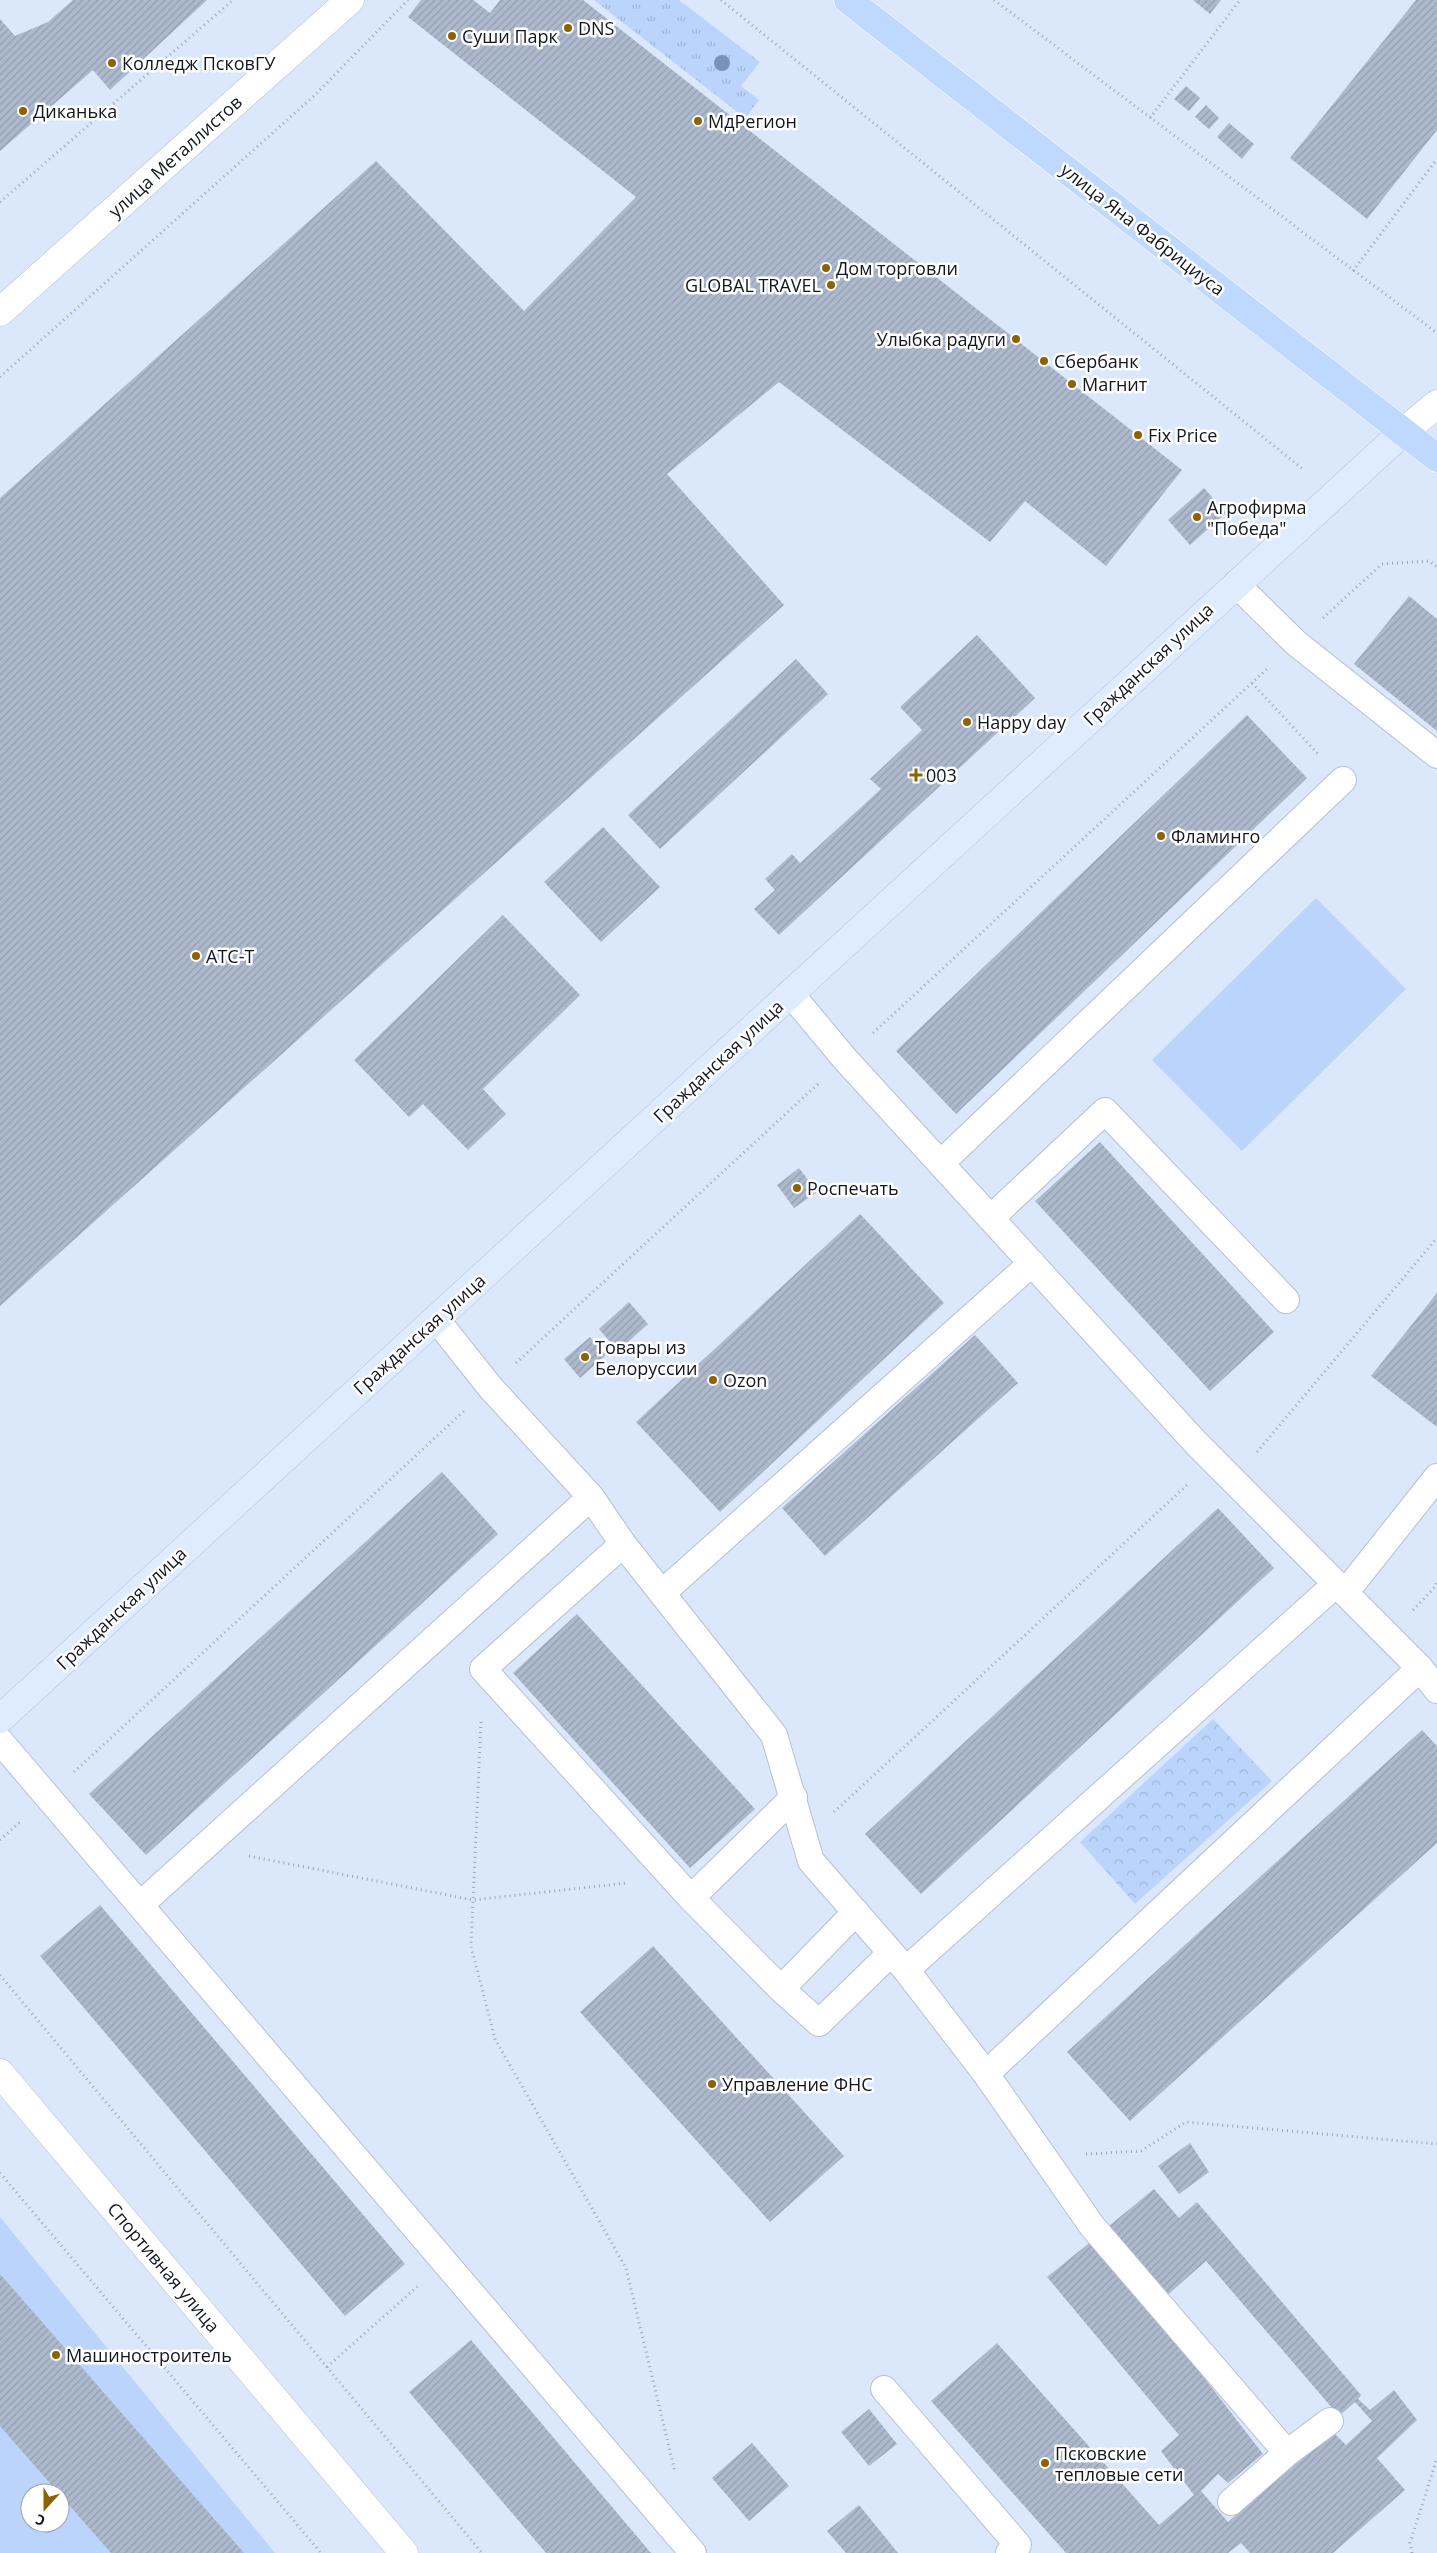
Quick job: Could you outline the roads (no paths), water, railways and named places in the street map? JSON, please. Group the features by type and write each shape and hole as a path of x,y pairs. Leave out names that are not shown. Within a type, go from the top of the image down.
{"main road":[{"name":"улица Яна Фабрициуса","path":"848,0 1437,458"}],"street":[{"name":"улица Металлистов","path":"0,312 350,0"},
{"name":"Гражданская улица","path":"0,1719 1236,584 1403,432 1437,404"},
{"name":"Спортивная улица","path":"0,2073 404,2553"}],"lane":[{"path":"1236,584 1296,643 1437,755"},
{"path":"941,1163 1343,780"},
{"path":"790,993 845,1058 1213,1461 1420,1668 1437,1690"},
{"path":"991,1218 1105,1111 1286,1300"},
{"path":"662,1594 1032,1263"},
{"path":"436,1319 490,1387 591,1497 623,1544 774,1735 811,1861 899,1961 986,2074 1092,2226 1287,2453"},
{"path":"623,1544 483,1669 691,1898 781,1989 819,2023 899,1961 1340,1588 1437,1477"},
{"path":"140,1905 591,1497"},
{"path":"986,2074 1420,1668"},
{"path":"0,1742 693,2553"},
{"path":"691,1898 794,1798"},
{"path":"781,1989 856,1912"},
{"path":"884,2389 1018,2545 1009,2553"},
{"path":"1231,2502 1287,2453 1330,2421"}],"place":[{"name":"DNS","path":"568,28"},
{"name":"Суши Парк","path":"452,36"},
{"name":"Колледж ПсковГУ","path":"112,63"},
{"name":"Диканька","path":"23,111"},
{"name":"МдРегион","path":"698,121"},
{"name":"Дом торговли","path":"826,268"},
{"name":"GLOBAL TRAVEL","path":"831,285"},
{"name":"Улыбка радуги","path":"1016,339"},
{"name":"Сбербанк","path":"1044,361"},
{"name":"Магнит","path":"1072,384"},
{"name":"Fix Price","path":"1138,435"},
{"name":"Агрофирма \"Победа\"","path":"1197,517"},
{"name":"Happy day","path":"967,722"},
{"name":"003","path":"916,775"},
{"name":"Фламинго","path":"1161,836"},
{"name":"ATC-T","path":"196,956"},
{"name":"Роспечать","path":"797,1188"},
{"name":"Товары из Белоруссии","path":"585,1357"},
{"name":"Ozon","path":"713,1380"},
{"name":"Управление ФНС","path":"712,2084"},
{"name":"Машиностроитель","path":"56,2355"},
{"name":"Псковские тепловые сети","path":"1045,2463"}]}
